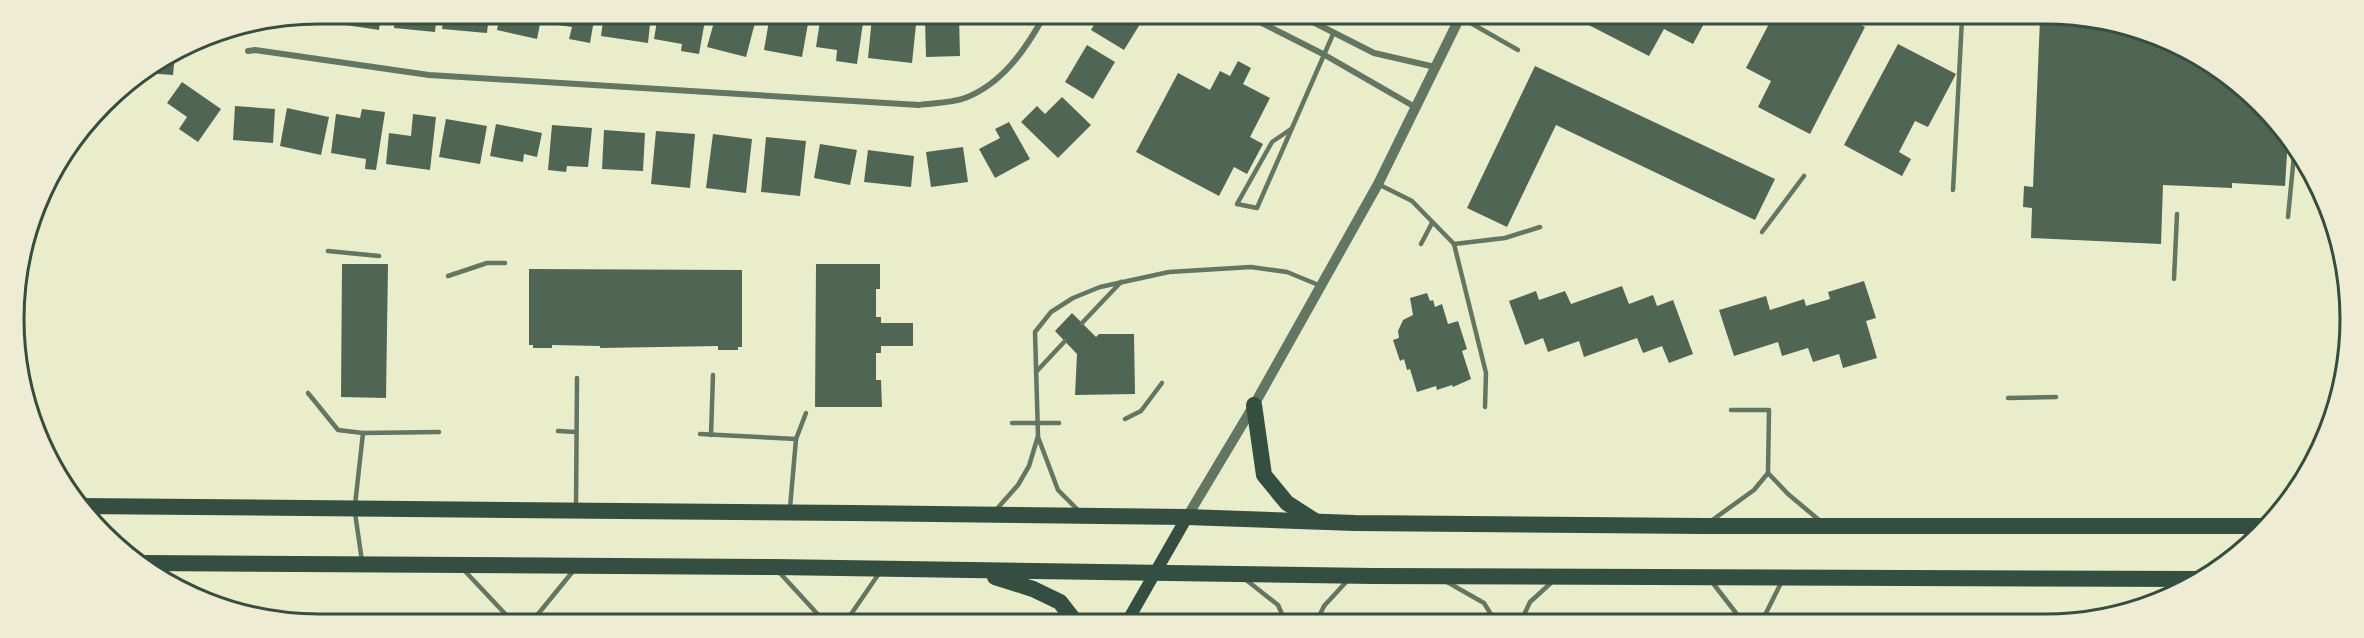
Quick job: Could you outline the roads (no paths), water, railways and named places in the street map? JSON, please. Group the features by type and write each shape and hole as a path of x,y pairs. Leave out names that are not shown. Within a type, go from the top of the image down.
{"highway":[{"path":"1254,405 1264,475 1287,503 1316,521"},
{"path":"91,506 789,512 1704,526 2256,526"},
{"path":"154,563 775,567 1437,577 2184,579"},
{"path":"977,571 1033,589 1060,602 1069,614"}],"main road":[{"path":"1132,614 1187,517"}],"street":[{"path":"248,51 429,75 919,105 965,98 1001,77 1032,38 1040,24"},
{"path":"1265,24 1415,107"},
{"path":"1317,24 1374,53 1435,67"},
{"path":"1187,517 1254,405 1378,184 1456,24"}],"lane":[{"path":"1472,24 1518,50"},
{"path":"1953,190 1962,24"},
{"path":"1291,129 1272,142 1237,204 1257,208 1334,32"},
{"path":"2288,217 2293,161"},
{"path":"1762,232 1804,176"},
{"path":"1378,184 1412,201 1454,244 1486,373 1485,407"},
{"path":"2174,279 2177,214"},
{"path":"1421,244 1432,223"},
{"path":"1454,244 1505,238 1540,226"},
{"path":"328,251 380,256"},
{"path":"448,276 487,263 506,263"},
{"path":"992,515 1018,485 1029,466 1038,436 1035,332 1051,312 1073,298 1100,287 1169,272 1251,267 1287,272 1321,286"},
{"path":"1082,323 1120,282"},
{"path":"1036,372 1065,341"},
{"path":"711,435 713,375"},
{"path":"576,510 577,378"},
{"path":"1125,419 1141,411 1162,383"},
{"path":"308,393 338,430 363,433 439,432"},
{"path":"2008,398 2056,397"},
{"path":"1704,526 1754,490 1768,473 1769,410 1731,410"},
{"path":"789,512 796,439 806,413"},
{"path":"1012,423 1059,423"},
{"path":"558,431 576,432"},
{"path":"363,433 354,509 363,564"},
{"path":"700,434 796,439"},
{"path":"1038,436 1058,490 1084,516"},
{"path":"1768,473 1788,494 1826,526"},
{"path":"459,565 505,614"},
{"path":"538,614 578,566"},
{"path":"775,567 818,614"},
{"path":"851,614 882,569"},
{"path":"1240,575 1278,605 1282,614"},
{"path":"1320,614 1324,606 1351,576"},
{"path":"1437,577 1484,603 1491,614"},
{"path":"1524,614 1530,602 1558,577"},
{"path":"1708,578 1736,614"},
{"path":"1766,614 1784,578"}]}
